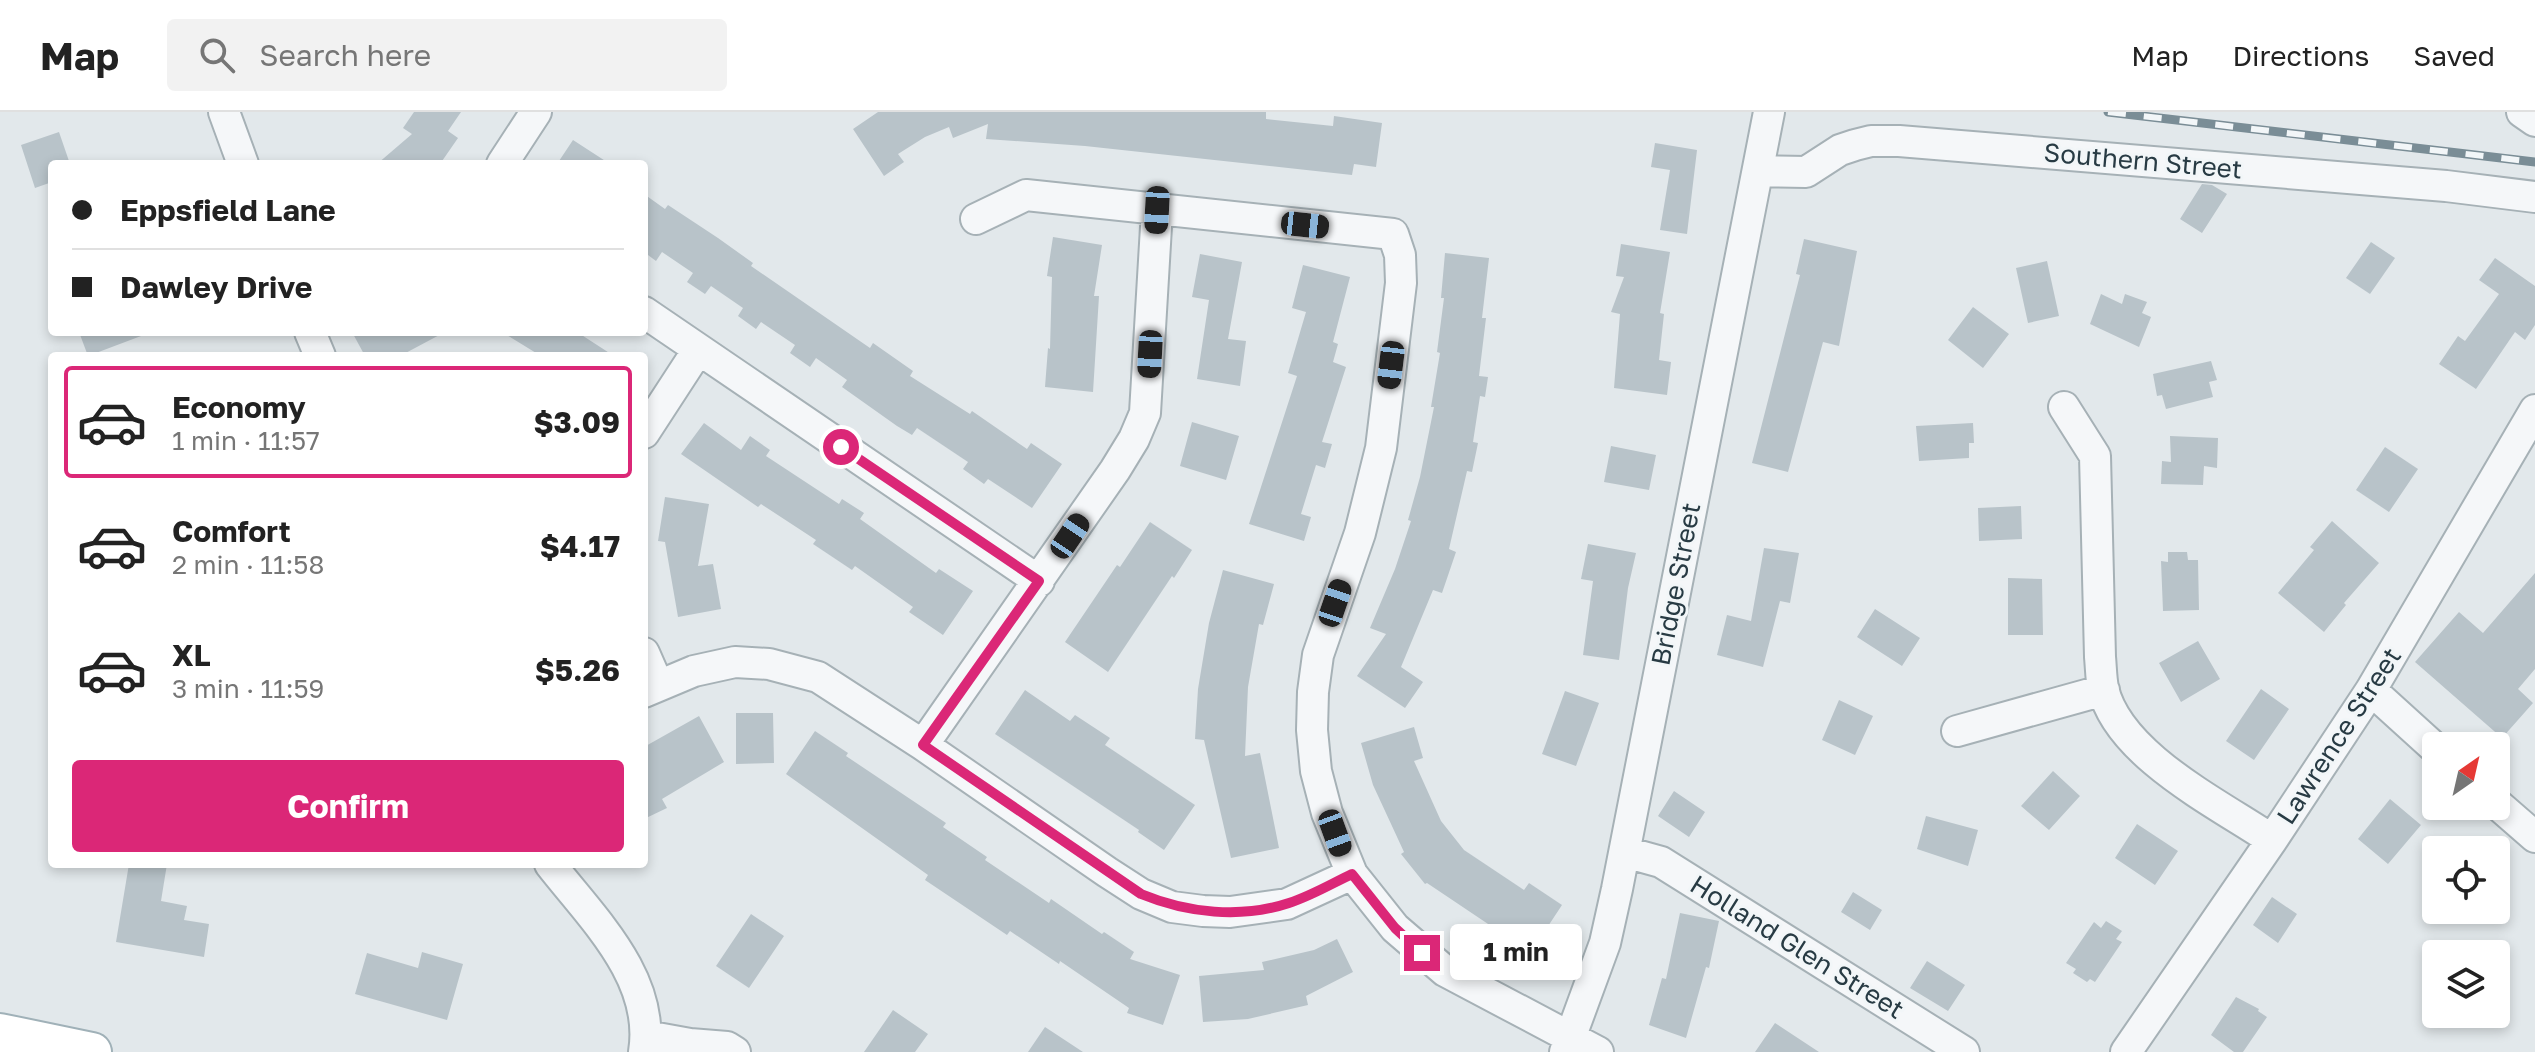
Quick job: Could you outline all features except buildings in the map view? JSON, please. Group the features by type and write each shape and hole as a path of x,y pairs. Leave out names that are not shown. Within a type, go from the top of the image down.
{"main road":[{"path":"0,1033 92,1052"}],"street":[{"path":"224,112 242,160"},
{"path":"505,160 536,112"},
{"name":"Bridge Street","path":"1568,1045 1605,943 1625,852 1769,112"},
{"path":"2522,112 2535,121"},
{"name":"Southern Street","path":"1761,157 1806,172 1840,150 1855,145 1871,141 1899,141 2446,186 2535,197"},
{"path":"976,219 1026,195 1393,234 1400,255 1401,283 1381,448 1360,533 1318,655 1312,730 1316,771 1327,813 1352,874 1395,928 1445,971 1568,1045 1598,1052"},
{"path":"923,745 1134,439 1145,413 1157,210"},
{"path":"648,315 1039,581"},
{"path":"648,427 698,350"},
{"path":"2064,407 2095,456 2100,657 2104,690 2116,717 2132,741 2151,758 2272,840"},
{"name":"Lawrence Street","path":"2126,1052 2371,690 2535,410"},
{"path":"651,689 694,671 735,662 769,664 818,677 1130,887 1172,907 1230,912 1287,904 1352,874"},
{"path":"1957,731 2104,690"},
{"path":"2371,690 2422,736"},
{"path":"2510,815 2535,837"},
{"name":"Holland Glen Street","path":"1625,852 1661,862 1964,1052"},
{"path":"553,868 617,950 637,988 644,1009 645,1044 727,1047 735,1052"}],"railway":[{"path":"2108,112 2535,162"}],"route":[{"path":"841,447 1039,581 923,745 1107,872 1141,894 1172,907 1230,912 1287,904 1352,874 1395,928 1422,953"}]}
